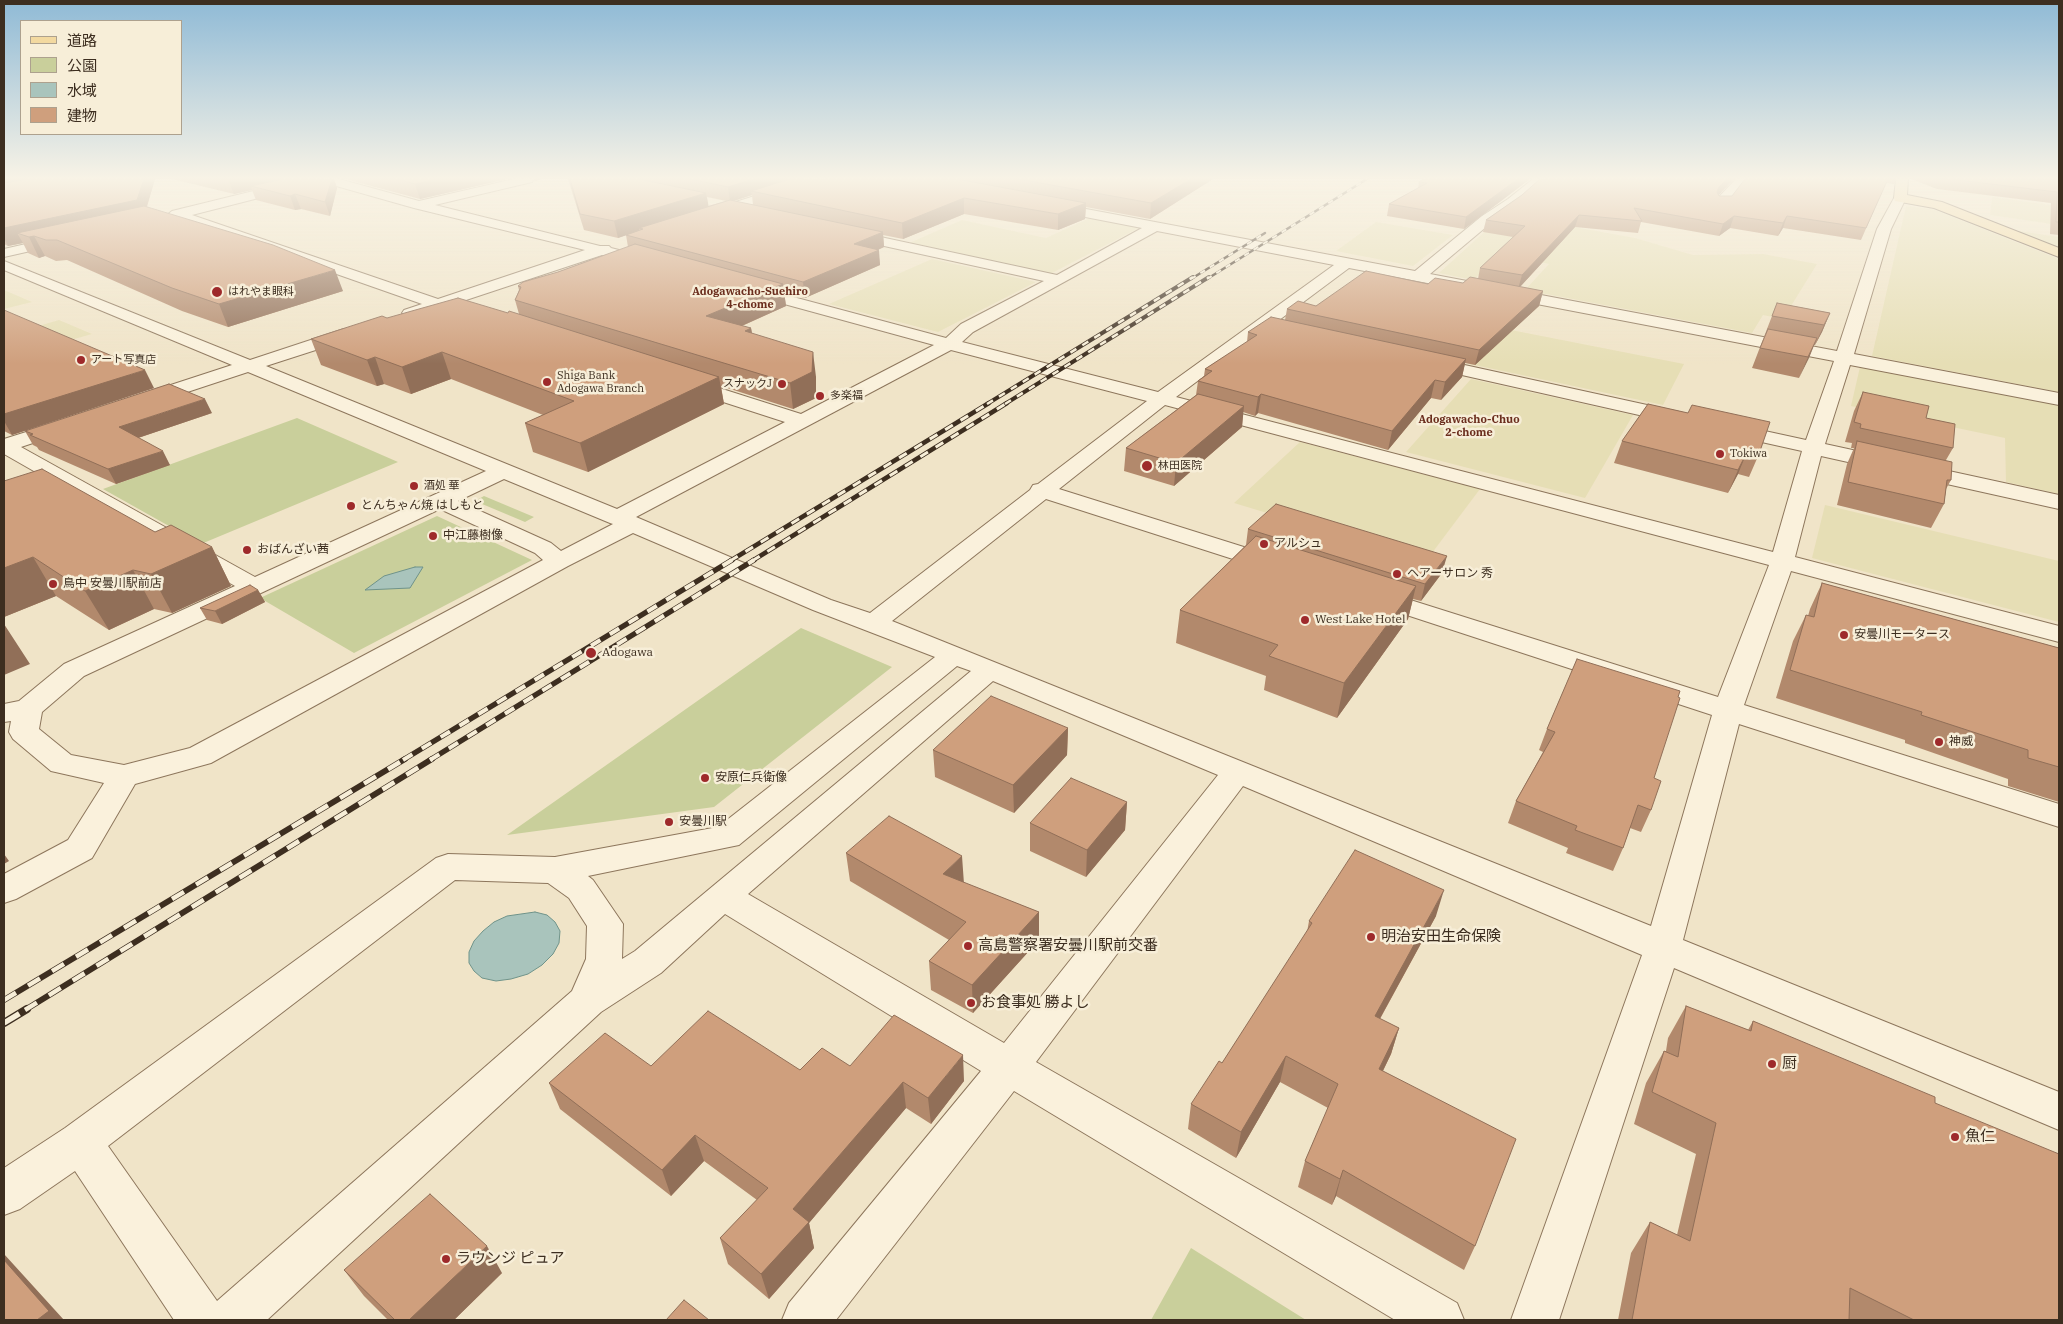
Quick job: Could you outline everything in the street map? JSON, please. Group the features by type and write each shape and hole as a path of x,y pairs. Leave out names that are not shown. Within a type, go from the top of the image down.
{"main road":[{"path":"2030,241 2059,252"}],"street":[{"path":"4,253 58,241"},
{"path":"255,241 466,313"},
{"path":"566,241 661,265"},
{"path":"881,241 1059,280"},
{"path":"502,472 74,670 16,711 24,732 62,764 124,776 200,756 558,561 625,521 802,422 948,344 967,328 1129,241"},
{"path":"1232,241 1420,275 2059,399"},
{"path":"1420,275 1460,241"},
{"path":"1535,1320 1664,947 1728,709 1782,562 1813,448 1880,241"},
{"path":"392,319 622,244"},
{"path":"873,622 1041,490 1161,399 1273,328 1346,263"},
{"path":"4,265 502,472 625,521 822,606 873,622 990,669 2059,1111"},
{"path":"738,286 948,344 2059,634"},
{"path":"122,407 364,328"},
{"path":"1408,358 2059,502"},
{"path":"672,379 802,422"},
{"path":"4,446 86,419"},
{"path":"4,446 253,586"},
{"path":"1041,490 1295,571"},
{"path":"440,501 543,548 558,561"},
{"path":"1352,589 2059,816"},
{"path":"4,1194 80,1142 448,867 554,870 727,837 954,655"},
{"path":"232,1320 587,1001 648,962 990,669"},
{"path":"806,1320 1009,1067 1238,772"},
{"path":"4,890 80,849 124,776"},
{"path":"554,870 581,889 605,924 604,959 587,1001"},
{"path":"723,896 1009,1067 1440,1320"},
{"path":"80,1142 202,1320"}],"shaded area":[{"path":"914,241 1114,241 1050,274 909,243"},
{"path":"1350,241 1446,241 1413,266 1336,251"},
{"path":"1474,241 1645,241 1693,255 1763,254 1817,264 1783,319 1763,315 1752,333 1525,290 1549,264 1503,254 1473,280 1439,273"},
{"path":"1898,241 2013,241 2059,259 2059,392 1872,356"},
{"path":"2037,241 2059,241 2059,249"},
{"path":"932,259 1036,282 938,332 829,304"},
{"path":"4,290 32,302 4,309"},
{"path":"59,320 92,334 4,359 4,336"},
{"path":"1501,328 1684,364 1663,405 1470,364"},
{"path":"1860,367 2059,405 2059,494 2006,482 2005,438 1851,406"},
{"path":"1471,379 1633,415 1585,498 1406,452"},
{"path":"1300,442 1480,489 1426,561 1234,503"},
{"path":"1825,505 2059,561 2059,622 1812,558"}],"green space":[{"path":"297,418 398,462 201,544 103,489"},
{"path":"484,496 534,517 525,522 475,501"},
{"path":"437,516 532,560 354,653 260,598"},
{"path":"801,628 892,667 714,807 507,835"},
{"path":"1191,1248 1306,1320 1151,1320"}],"water":[{"path":"415,567 423,567 410,588 365,590 384,576"},
{"path":"535,912 547,915 555,922 560,931 559,943 553,954 542,965 528,974 496,981 482,978 474,971 469,963 469,952 474,941 483,931 494,922 507,916"}],"building":[{"path":"59,241 259,241 335,270 219,304 172,288"},
{"path":"648,241 862,241 854,244 879,250 803,282"},
{"path":"1509,241 1555,241 1522,275 1480,268"},
{"path":"635,244 783,284 706,316 751,328 745,331 813,352 812,372 790,383 515,300 521,287 518,286 523,282 558,272"},
{"path":"1366,271 1428,284 1435,278 1463,283 1470,277 1543,291 1479,350 1287,309 1298,301 1316,306"},
{"path":"458,298 508,313 509,311 719,377 580,443 525,423 574,401 442,352 402,367 375,357 367,360 311,339 382,316 387,318"},
{"path":"1777,303 1830,313 1824,325 1772,316"},
{"path":"4,310 145,370 4,414"},
{"path":"1271,317 1466,359 1445,382 1435,380 1392,431 1261,394 1258,397 1198,381 1212,371 1205,369 1257,335 1248,332"},
{"path":"1768,329 1817,338 1808,357 1760,348"},
{"path":"169,384 205,399 119,427 163,451 108,469 30,435 33,434 25,431"},
{"path":"1863,392 1929,406 1926,418 1955,424 1953,448 1860,428 1861,424 1854,422"},
{"path":"1198,394 1244,406 1176,463 1126,448"},
{"path":"1648,404 1688,413 1692,405 1770,422 1759,454 1747,452 1738,470 1622,441"},
{"path":"1857,441 1952,462 1951,480 1947,480 1944,504 1848,482"},
{"path":"42,469 155,532 171,525 212,547 151,574 133,570 85,591 33,557 4,568 4,481"},
{"path":"1276,504 1447,556 1425,584 1248,529"},
{"path":"1256,536 1416,586 1344,683 1269,656 1278,645 1180,610"},
{"path":"1822,583 2059,648 2059,767 2028,758 2028,750 1921,715 1922,712 1790,670 1806,615 1814,617"},
{"path":"250,585 258,590 215,611 200,608"},
{"path":"1577,659 1680,691 1678,697 1680,698 1654,778 1661,781 1651,810 1638,805 1623,848 1575,830 1577,826 1516,801 1555,732 1547,729"},
{"path":"991,696 1068,728 1013,785 933,750"},
{"path":"1071,778 1127,802 1087,850 1030,823"},
{"path":"889,816 962,856 943,874 1039,912 972,985 929,961 966,922 846,853"},
{"path":"1355,850 1444,890 1375,1016 1399,1028 1379,1069 1516,1139 1475,1246 1343,1170 1340,1179 1305,1161 1338,1084 1286,1056 1241,1132 1191,1104 1219,1061 1222,1063 1312,923 1309,921"},
{"path":"1686,1006 1751,1031 1753,1021 1935,1097 1935,1103 2059,1154 2059,1320 1914,1320 1850,1288 1849,1320 1632,1320 1650,1222 1690,1241 1716,1123 1652,1092 1664,1051 1678,1057"},
{"path":"708,1011 800,1070 822,1048 850,1066 894,1015 963,1055 928,1098 903,1082 793,1209 809,1222 761,1274 720,1238 768,1188 695,1135 662,1170 549,1083 605,1033 651,1066"},
{"path":"430,1194 487,1246 409,1320 395,1320 344,1270"},
{"path":"4,1260 49,1311 37,1320 4,1320"},
{"path":"684,1300 709,1320 666,1320"}],"railway":[{"path":"1191,279 1252,241"},
{"path":"1207,279 1268,241"},
{"path":"987,404 1193,277"},
{"path":"1005,404 1209,277"},
{"path":"730,561 989,403"},
{"path":"752,561 1007,403"},
{"path":"403,760 732,560"},
{"path":"430,760 754,560"},
{"path":"4,1000 405,759"},
{"path":"25,1010 432,759"},
{"path":"4,1023 27,1009"}],"place":[{"name":"はれやま眼科","path":"217,292"},
{"name":"アート写真店","path":"81,360"},
{"name":"Shiga Bank Adogawa Branch","path":"547,382"},
{"name":"スナックJ","path":"782,384"},
{"name":"多楽福","path":"820,396"},
{"name":"Tokiwa","path":"1720,454"},
{"name":"林田医院","path":"1147,466"},
{"name":"酒処 華","path":"414,486"},
{"name":"とんちゃん焼 はしもと","path":"351,506"},
{"name":"中江藤樹像","path":"433,536"},
{"name":"アルシュ","path":"1264,544"},
{"name":"おばんざい茜","path":"247,550"},
{"name":"ヘアーサロン 秀","path":"1397,574"},
{"name":"鳥中 安曇川駅前店","path":"53,584"},
{"name":"West Lake Hotel","path":"1305,620"},
{"name":"安曇川モータース","path":"1844,635"},
{"name":"Adogawa","path":"591,653"},
{"name":"神威","path":"1939,742"},
{"name":"安原仁兵衛像","path":"705,778"},
{"name":"安曇川駅","path":"669,822"},
{"name":"明治安田生命保険","path":"1371,937"},
{"name":"高島警察署安曇川駅前交番","path":"968,946"},
{"name":"お食事処 勝よし","path":"971,1003"},
{"name":"厨","path":"1772,1064"},
{"name":"魚仁","path":"1955,1137"},
{"name":"ラウンジ ピュア","path":"446,1259"}],"district":[{"name":"Adogawacho-Suehiro 4-chome","path":"750,298"},
{"name":"Adogawacho-Chuo 2-chome","path":"1469,426"}]}
